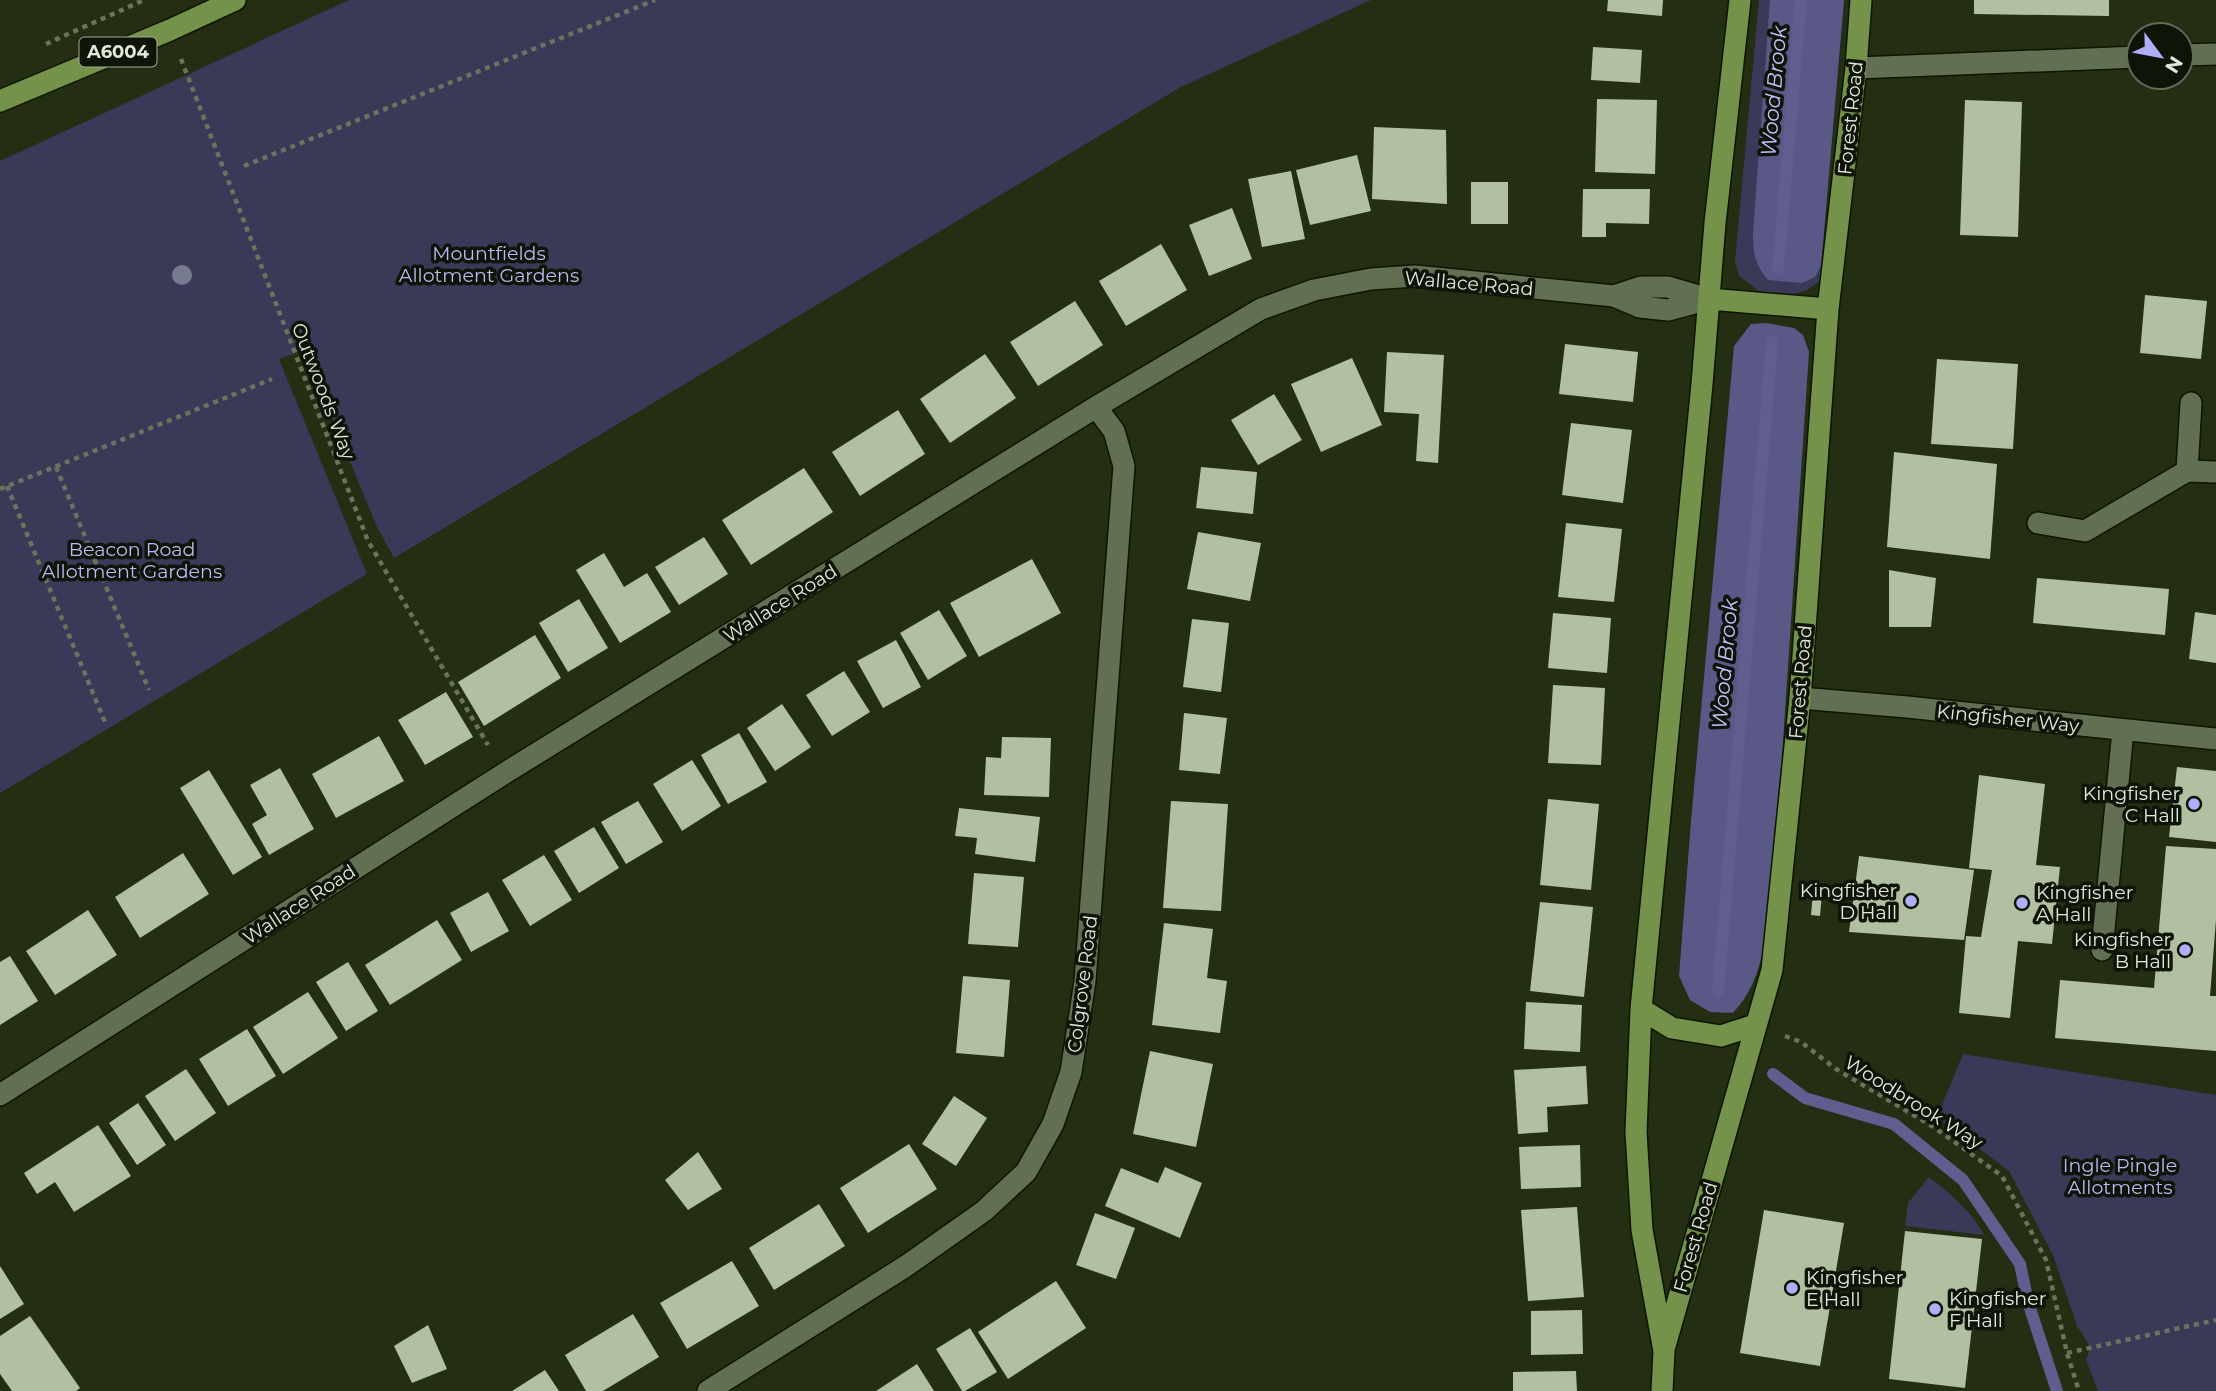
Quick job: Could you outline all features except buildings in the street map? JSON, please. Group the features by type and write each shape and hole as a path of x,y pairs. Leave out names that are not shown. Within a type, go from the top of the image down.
{"main road":[{"name":"A6004","path":"0,100 170,30 235,0"},
{"name":"Forest Road","path":"1664,1351 1642,1230 1636,1132 1640,1009 1740,0"},
{"name":"Forest Road","path":"1662,1391 1664,1351 1772,970 1800,698 1828,309 1856,68 1861,0"},
{"path":"1709,299 1828,309"},
{"path":"1640,1009 1672,1028 1721,1036 1755,1025"}],"street":[{"path":"2195,55 2216,54"},
{"path":"1856,68 2125,58"},
{"name":"Wallace Road","path":"0,1095 505,773 1097,407 1261,309 1314,290 1371,279 1415,276 1614,296 1641,286 1668,287 1709,299"},
{"path":"2187,471 2191,403"},
{"name":"Colgrove Road","path":"708,1391 906,1266 984,1211 1026,1172 1053,1124 1071,1072 1085,981 1124,466 1114,431 1097,407"},
{"path":"2038,523 2085,531 2187,471 2216,472"},
{"name":"Kingfisher Way","path":"1800,698 2216,739"},
{"path":"2102,950 2123,730"}],"path":[{"path":"36,48 144,0"},
{"path":"244,166 655,0"},
{"name":"Outwoods Way","path":"170,30 368,541 505,773"},
{"path":"0,489 272,379"},
{"path":"56,467 149,690"},
{"path":"7,486 105,722"},
{"name":"Woodbrook Way","path":"1755,1025 1801,1042 1836,1069 1932,1126 2002,1177 2046,1260 2067,1353 2079,1391"},
{"path":"2067,1353 2216,1320"}],"green space":[{"path":"349,0 1371,0 1181,87 394,558 377,527 304,350 279,359 367,574 0,793 0,161"},
{"path":"1759,0 1844,0 1820,281 1807,290 1785,296 1759,291 1739,276 1735,261"},
{"name":"Ingle Pingle Allotments","path":"1963,1054 2216,1095 2216,1391 2098,1391 2086,1360 2090,1349 2077,1326 2053,1255 2009,1171 1937,1117"},
{"path":"1929,1177 1967,1210 1984,1235 1905,1226 1908,1203"}],"shaded area":[{"path":"1770,0 1844,0 1821,266 1815,277 1802,283 1768,280 1758,264 1754,247"},
{"path":"1766,323 1794,328 1803,335 1809,352 1782,757 1764,948 1756,975 1740,1005 1733,1013 1710,1012 1690,1000 1679,976 1691,821 1734,346 1751,324"}],"waterway":[{"name":"Wood Brook","path":"1778,268 1801,0"},
{"name":"Wood Brook","path":"1718,990 1772,342"},
{"name":"Wood Brook","path":"1773,1074 1805,1098 1894,1124 1963,1180 2020,1264 2028,1302 2057,1391"}],"place":[{"name":"Kingfisher C Hall","path":"2194,804"},
{"name":"Kingfisher D Hall","path":"1911,901"},
{"name":"Kingfisher A Hall","path":"2022,903"},
{"name":"Kingfisher B Hall","path":"2185,950"},
{"name":"Kingfisher E Hall","path":"1792,1288"},
{"name":"Kingfisher F Hall","path":"1935,1309"}],"park label":[{"name":"Mountfields Allotment Gardens","path":"489,264"},
{"name":"Beacon Road Allotment Gardens","path":"132,560"}]}
